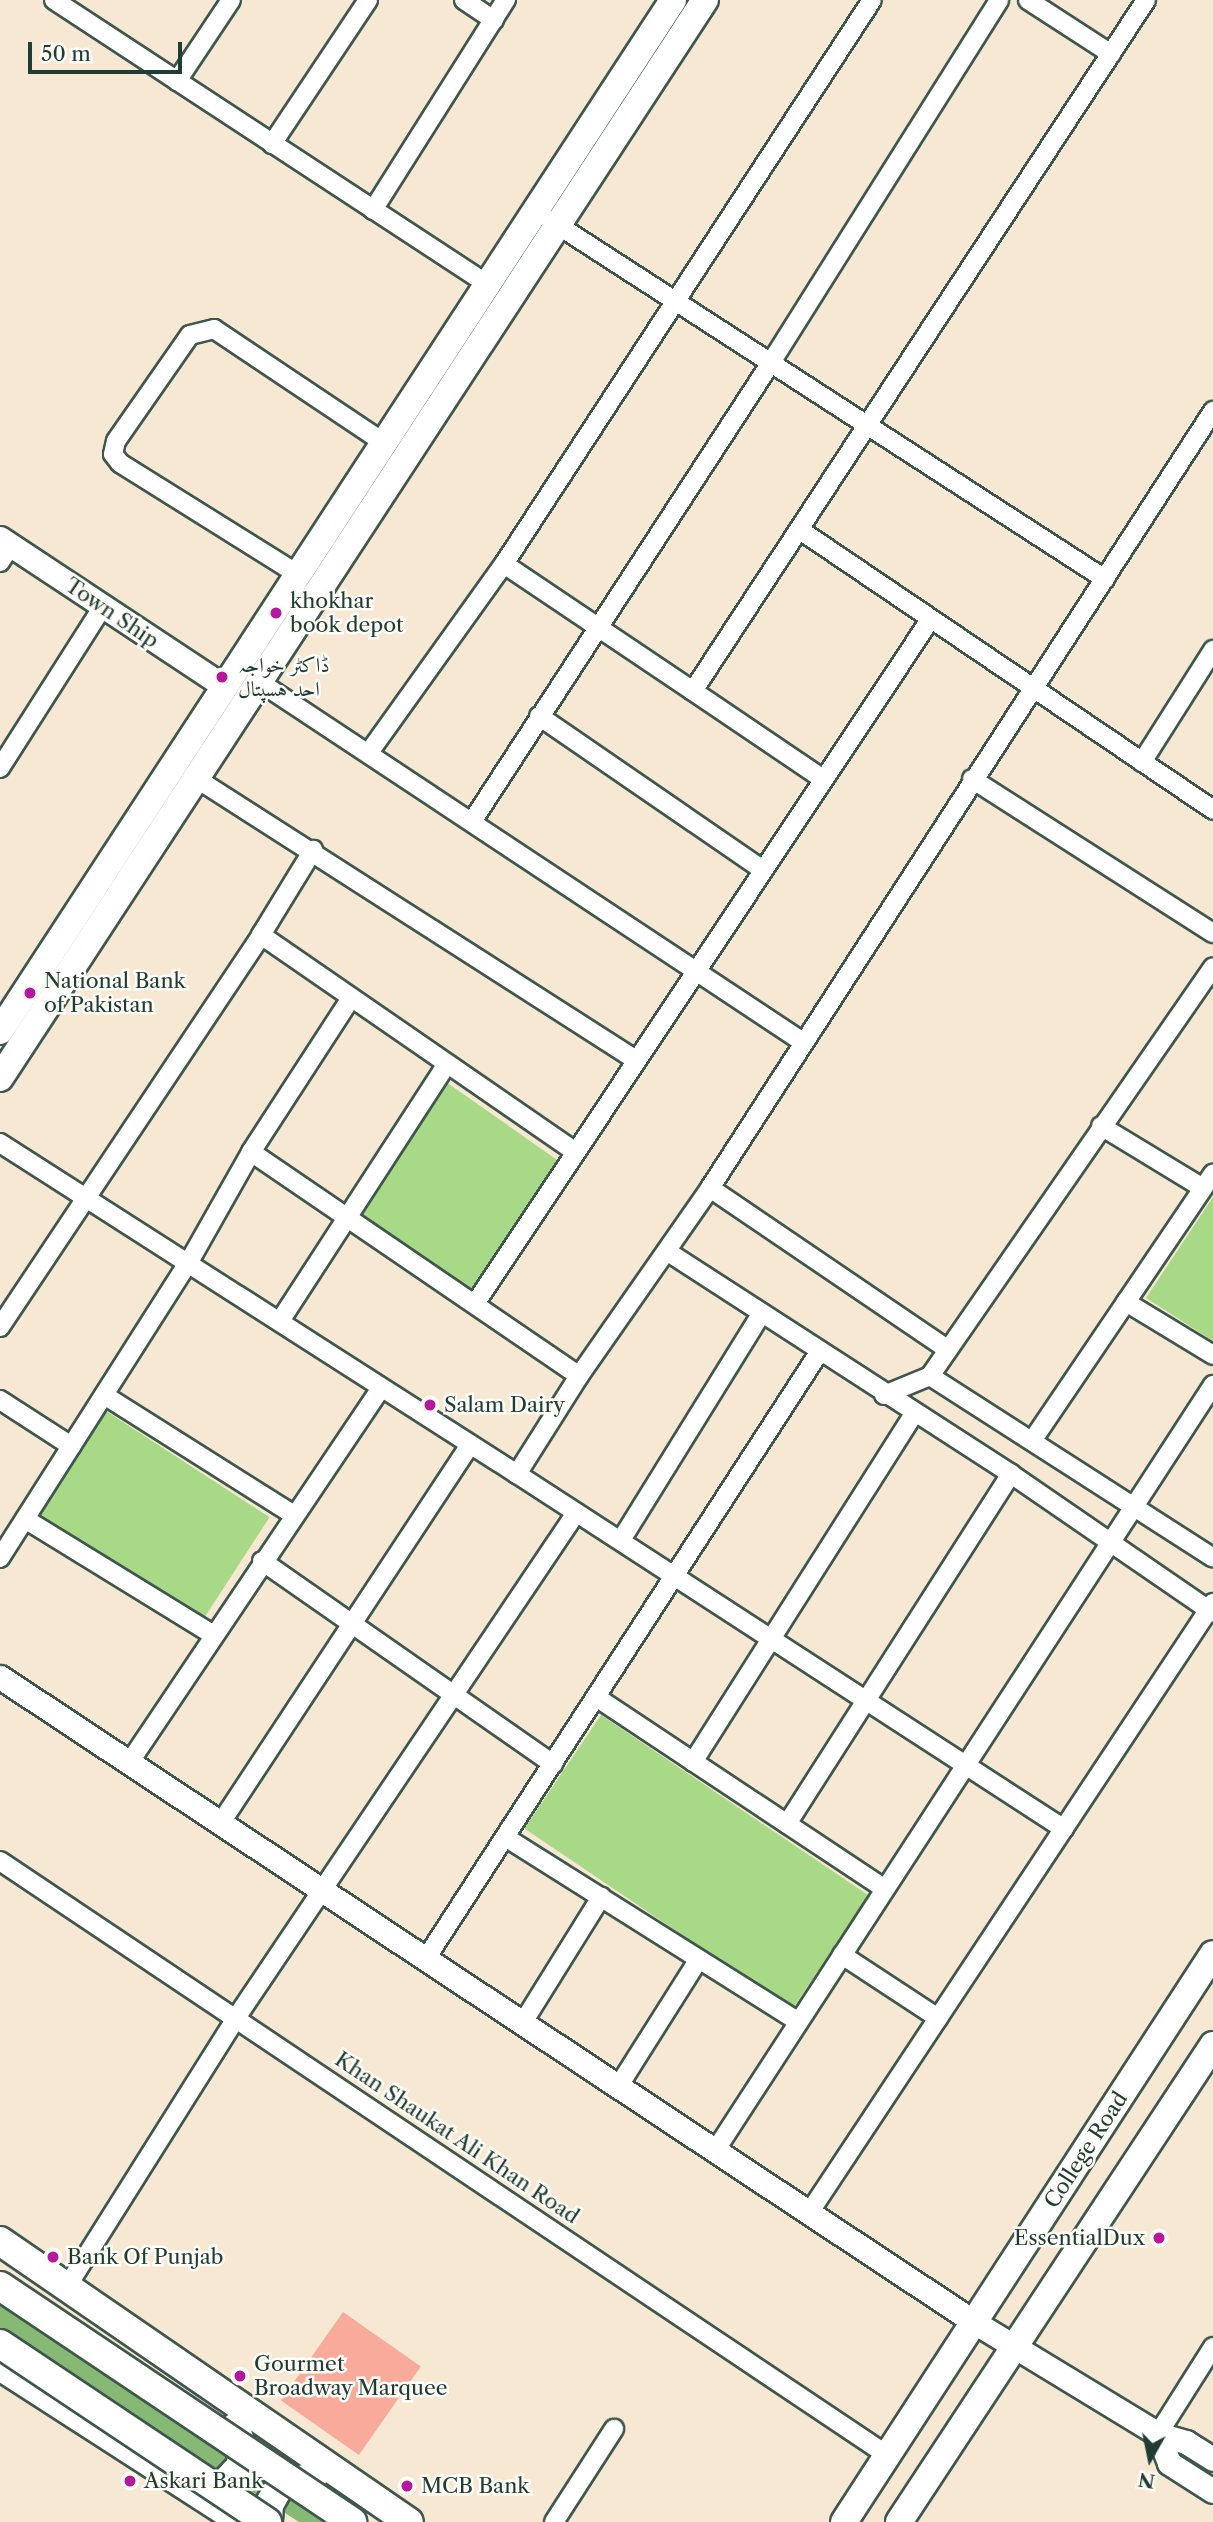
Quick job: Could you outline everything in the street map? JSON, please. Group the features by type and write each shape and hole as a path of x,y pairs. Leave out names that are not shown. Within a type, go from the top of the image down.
{"main road":[{"path":"0,1031 673,0"},
{"path":"0,1078 194,777 705,0"},
{"name":"College Road","path":"844,2522 1213,1954"},
{"path":"899,2522 1213,2045"},
{"path":"0,2241 68,2285 225,2398 409,2522"},
{"path":"0,2286 352,2522"},
{"path":"0,2344 268,2522"},
{"path":"0,2366 242,2522"},
{"path":"187,2486 223,2485 241,2466 242,2447 225,2398"},
{"path":"268,2522 269,2505 280,2486 291,2480 339,2475"}],"street":[{"path":"54,0 487,284"},
{"path":"177,81 231,0"},
{"path":"272,144 368,0"},
{"path":"464,0 494,20"},
{"path":"373,210 506,0"},
{"path":"370,751 504,564 872,0"},
{"path":"473,820 596,626 770,364 999,0"},
{"path":"1028,0 1111,54"},
{"path":"693,691 868,428 1146,0"},
{"path":"536,210 868,428 1105,579"},
{"path":"299,575 120,463 113,454 116,441 190,335 214,329 384,443"},
{"path":"517,1474 579,1376 668,1252 710,1188 972,779 1213,411"},
{"path":"800,530 930,620 1035,686 1213,810"},
{"name":"Town Ship","path":"4,548 225,687"},
{"path":"504,564 823,779"},
{"path":"0,768 102,608"},
{"path":"475,1304 930,620"},
{"path":"1142,762 1213,650"},
{"path":"258,681 370,751 803,1042"},
{"path":"538,716 763,870"},
{"path":"194,777 313,850 636,1060"},
{"path":"972,779 1213,933"},
{"path":"0,1327 261,935 313,850"},
{"path":"261,935 575,1152"},
{"path":"884,1395 930,1376 1213,967"},
{"path":"0,1558 190,1260 251,1152 352,998"},
{"path":"280,1321 349,1219 447,1064"},
{"path":"1032,1441 1208,1181 1101,1126"},
{"path":"0,1143 190,1260 380,1389 621,1540 1064,1829"},
{"path":"251,1152 579,1376"},
{"path":"710,1188 947,1349"},
{"path":"668,1252 913,1415 1011,1474 1108,1542 1211,1608 809,2213"},
{"path":"1126,1302 1213,1355"},
{"path":"621,1540 762,1313"},
{"path":"425,1960 820,1351"},
{"path":"930,1376 1213,1558"},
{"path":"715,2151 1108,1542 1213,1385"},
{"path":"129,1763 212,1634 380,1389"},
{"path":"104,1395 294,1515"},
{"path":"0,1400 72,1446"},
{"path":"693,1762 913,1415"},
{"path":"220,1824 351,1620 469,1446"},
{"path":"787,1824 1011,1474"},
{"path":"68,2285 236,2018 323,1893 576,1513"},
{"path":"25,1519 212,1634"},
{"path":"262,1561 456,1692 553,1764"},
{"path":"0,1678 974,2322 1158,2434 1186,2442 1213,2459"},
{"path":"596,1698 885,1889"},
{"path":"505,1837 799,2022"},
{"name":"Khan Shaukat Ali Khan Road","path":"0,1861 887,2455"},
{"path":"522,2024 601,1897"},
{"path":"842,1955 938,2018"},
{"path":"618,2087 699,1959"},
{"path":"1158,2434 1213,2347"},
{"path":"554,2522 614,2428"},
{"path":"1158,2434 1169,2463 1213,2491"}],"green space":[{"path":"446,1082 565,1165 471,1300 352,1216"},
{"path":"1213,1197 1213,1341 1146,1298"},
{"path":"106,1411 270,1517 202,1621 38,1515"},
{"path":"601,1715 869,1896 792,2009 524,1829"},
{"path":"0,2288 353,2522 299,2522 36,2352 0,2328"}],"building":[{"path":"343,2312 421,2366 359,2455 281,2400"}],"place":[{"name":"khokhar book depot","path":"276,613"},
{"name":"ڈاکٹر خواجہ احد ہسپتال","path":"222,677"},
{"name":"National Bank of Pakistan","path":"30,993"},
{"name":"Salam Dairy","path":"430,1405"},
{"name":"EssentialDux","path":"1159,2238"},
{"name":"Bank Of Punjab","path":"53,2257"},
{"name":"Gourmet Broadway Marquee","path":"240,2376"},
{"name":"Askari Bank","path":"130,2481"},
{"name":"MCB Bank","path":"407,2486"}]}
